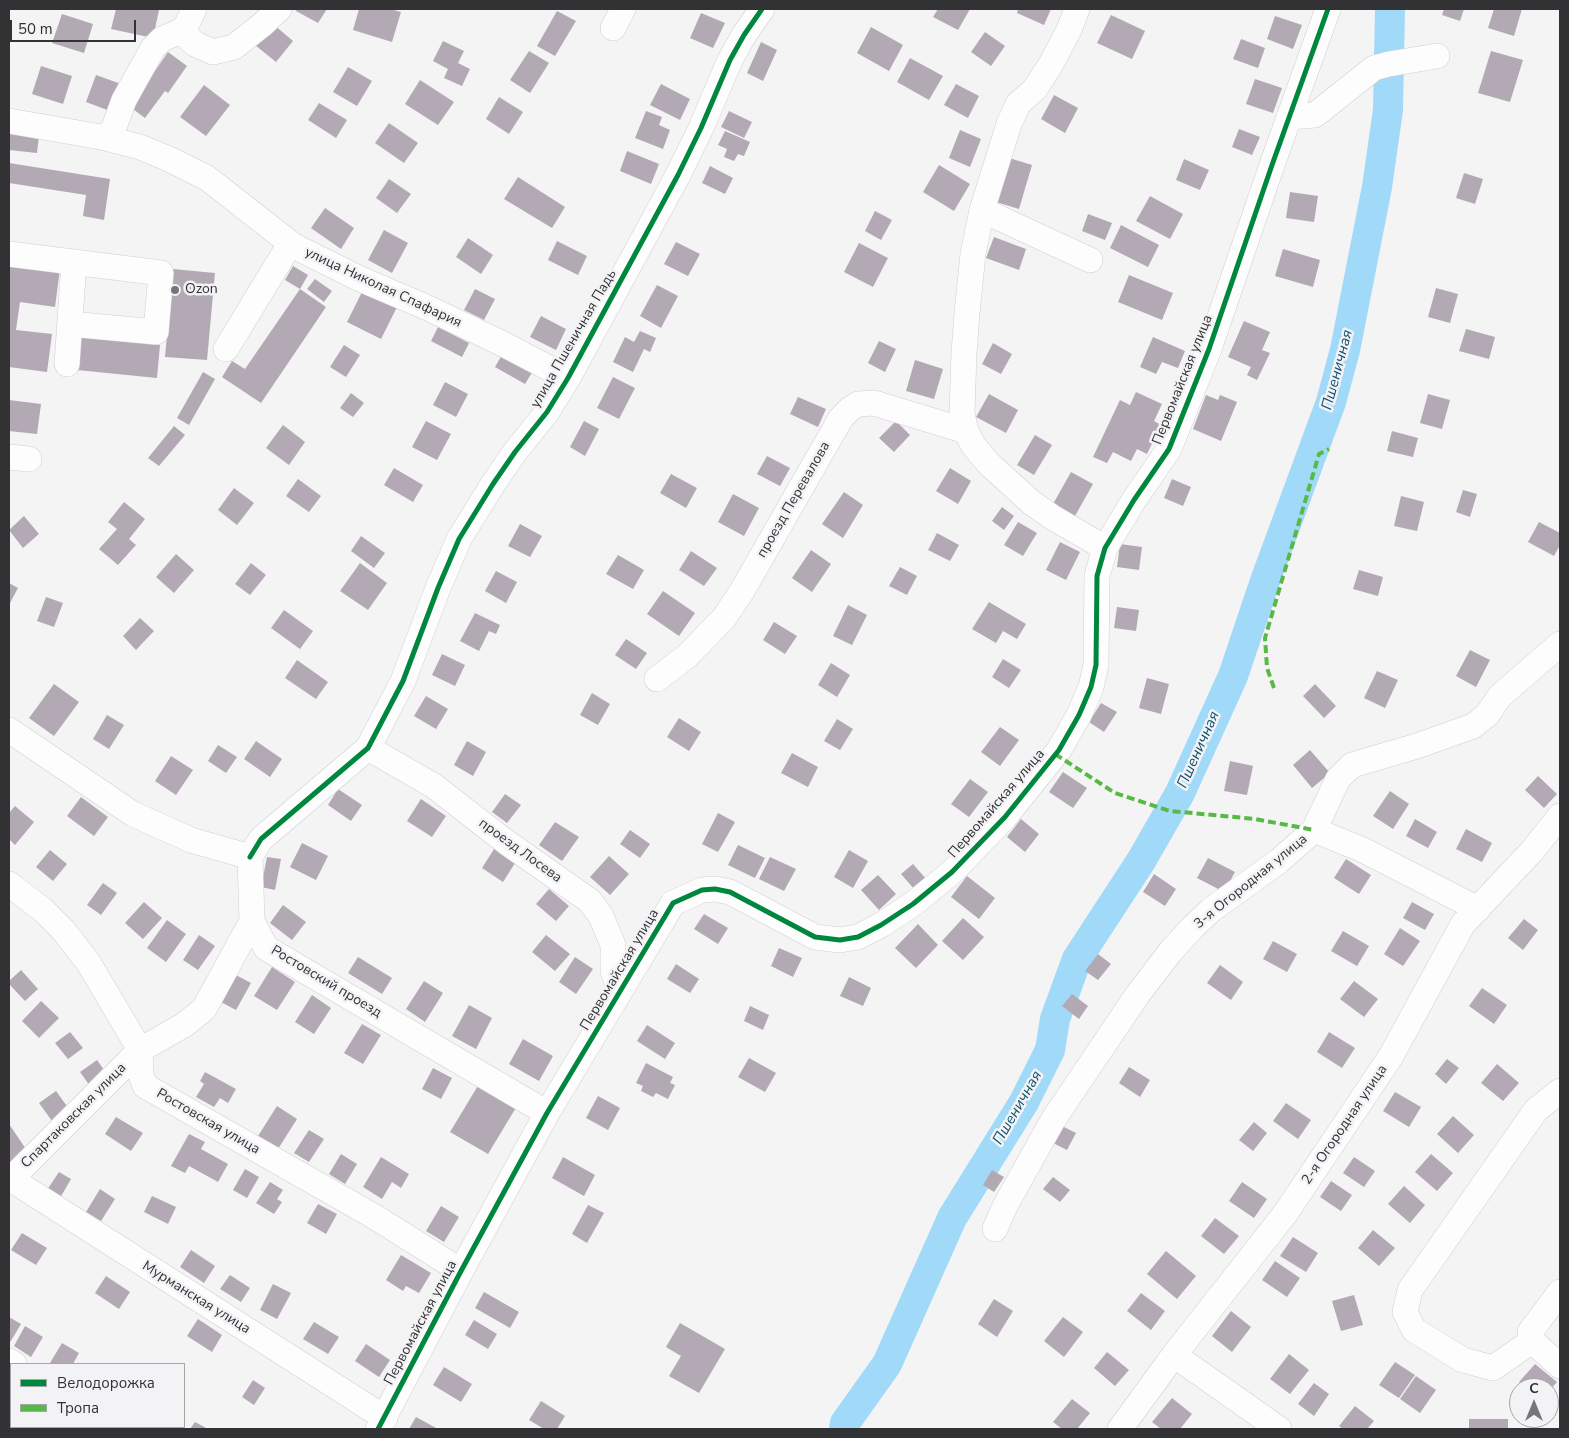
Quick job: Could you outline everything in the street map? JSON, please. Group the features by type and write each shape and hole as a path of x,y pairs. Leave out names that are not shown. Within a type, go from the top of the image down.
{"street":[{"path":"101,137 112,133 124,100 153,48 162,39 181,31 194,9"},
{"path":"181,31 195,44 213,52 234,48 279,9"},
{"name":"улица Пшеничная Падь","path":"250,857 261,840 368,748 403,681 438,588 460,539 514,452 547,412 568,378 678,175 701,128 730,60 762,9"},
{"path":"1077,9 1069,30 1051,64 1035,89 1018,104 1008,124 982,210 973,254 964,353 962,414 966,430 974,445 989,464 1032,503 1105,548"},
{"name":"Первомайская улица","path":"382,1423 461,1271 547,1113 673,902 702,890 715,889 730,892 814,937 840,940 858,937 881,925 913,904 952,872 1005,817 1059,750 1079,715 1096,664 1097,576 1105,548 1134,500 1169,449 1210,348 1328,9"},
{"path":"1289,117 1315,114 1374,68 1437,56"},
{"name":"улица Николая Спафария","path":"9,121 101,137 140,147 207,178 290,244 358,278 428,308 568,378"},
{"path":"982,210 1090,260"},
{"path":"226,349 290,244"},
{"path":"9,254 161,273 156,332 70,324"},
{"path":"67,364 74,262"},
{"name":"проезд Перевалова","path":"657,679 687,656 724,618 742,591 841,418 850,409 858,404 874,403 966,430"},
{"name":"3-я Огородная улица","path":"994,1229 1052,1120 1138,994 1171,951 1211,910 1278,861 1314,830 1338,779 1352,765 1417,746 1473,726 1487,715 1500,696 1560,644"},
{"path":"9,730 133,814 191,840 250,857"},
{"name":"проезд Лосева","path":"368,748 434,786 506,842 590,901 601,916 613,945 613,971 620,991"},
{"name":"2-я Огородная улица","path":"1120,1429 1174,1355 1285,1214 1391,1056 1463,924 1532,851 1560,816"},
{"path":"1314,830 1363,850 1478,909"},
{"name":"Ростовский проезд","path":"250,857 252,921 266,948 547,1113"},
{"name":"Ростовская улица","path":"9,884 43,910 63,930 88,962 140,1050 141,1075 145,1086 375,1217 461,1271"},
{"name":"Спартаковская улица","path":"9,1179 140,1050 184,1025 204,1009 252,921"},
{"path":"1532,1341 1493,1368 1462,1360 1414,1330 1405,1312 1410,1290 1530,1118 1536,1110 1560,1091"},
{"name":"Мурманская улица","path":"9,1179 382,1423"},
{"path":"1560,1292 1530,1332 1532,1341 1560,1366"},
{"path":"1174,1355 1279,1429"}],"building":[{"path":"116,9 159,10 153,38 111,29"},
{"path":"297,9 327,9 318,23 296,11"},
{"path":"359,9 390,9 401,12 392,42 353,30"},
{"path":"938,9 970,9 958,30 933,17"},
{"path":"1018,9 1051,9 1044,25 1017,13"},
{"path":"1444,9 1464,9 1460,21 1442,15"},
{"path":"1494,9 1522,9 1514,36 1488,28"},
{"path":"557,11 576,21 555,56 537,46"},
{"path":"701,13 725,23 713,48 690,38"},
{"path":"62,14 93,24 84,53 52,43"},
{"path":"1111,15 1145,31 1132,59 1097,43"},
{"path":"1275,16 1302,25 1293,49 1267,39"},
{"path":"273,24 293,41 276,62 255,45"},
{"path":"871,27 903,45 889,71 857,53"},
{"path":"985,32 1005,46 991,66 971,52"},
{"path":"1241,39 1265,48 1258,68 1233,59"},
{"path":"443,41 464,51 458,63 470,69 462,86 444,78 448,69 433,61"},
{"path":"761,42 777,50 763,81 747,73"},
{"path":"529,51 549,63 530,93 510,80"},
{"path":"1491,51 1523,60 1510,102 1478,93"},
{"path":"168,52 187,66 168,93 165,91 145,118 130,107"},
{"path":"910,58 943,76 929,100 897,82"},
{"path":"41,66 72,76 63,104 32,94"},
{"path":"348,67 372,81 357,106 333,92"},
{"path":"96,75 121,84 110,111 86,102"},
{"path":"1255,79 1282,88 1273,113 1246,104"},
{"path":"420,80 454,102 438,125 405,104"},
{"path":"661,84 690,99 680,120 650,105"},
{"path":"956,84 979,96 968,118 944,105"},
{"path":"204,85 230,105 206,136 180,117"},
{"path":"1054,95 1078,108 1065,133 1041,119"},
{"path":"499,97 523,112 509,134 486,119"},
{"path":"319,103 347,120 336,138 308,120"},
{"path":"646,111 662,117 659,125 670,130 663,149 635,138"},
{"path":"729,111 752,122 744,138 721,127"},
{"path":"389,123 418,143 404,163 375,143"},
{"path":"1239,129 1260,137 1252,155 1232,147"},
{"path":"960,130 981,139 970,167 949,158"},
{"path":"725,131 750,142 744,156 738,154 734,161 724,157 727,149 718,145"},
{"path":"9,132 39,136 37,153 9,150"},
{"path":"627,151 659,164 651,184 620,171"},
{"path":"1009,158 1032,165 1019,209 996,202"},
{"path":"1184,159 1209,170 1200,190 1176,180"},
{"path":"9,163 110,179 104,220 83,216 86,195 9,183"},
{"path":"939,165 970,184 954,211 923,192"},
{"path":"710,166 733,178 725,194 702,183"},
{"path":"1464,173 1483,179 1475,204 1456,198"},
{"path":"518,177 565,207 552,228 504,199"},
{"path":"389,179 411,194 397,213 376,198"},
{"path":"1290,192 1318,196 1314,222 1286,218"},
{"path":"1150,196 1183,214 1170,239 1136,221"},
{"path":"325,208 354,228 341,249 311,228"},
{"path":"875,211 892,220 881,240 865,231"},
{"path":"1088,214 1112,223 1105,240 1082,231"},
{"path":"1121,225 1159,245 1148,267 1110,248"},
{"path":"384,230 408,243 392,273 368,260"},
{"path":"994,237 1026,249 1019,270 986,258"},
{"path":"468,238 493,255 481,274 456,257"},
{"path":"557,241 587,256 578,275 548,260"},
{"path":"676,242 700,254 688,276 664,264"},
{"path":"859,243 888,258 873,287 844,272"},
{"path":"1283,249 1320,260 1313,287 1275,276"},
{"path":"9,263 60,269 55,307 20,302 16,330 52,334 47,372 9,367"},
{"path":"293,266 308,275 300,289 285,280"},
{"path":"173,269 215,273 207,360 165,357"},
{"path":"1129,275 1173,293 1162,320 1118,302"},
{"path":"315,279 332,291 324,302 307,289"},
{"path":"657,285 678,296 661,328 640,316"},
{"path":"1436,288 1458,294 1450,323 1428,317"},
{"path":"300,289 326,307 261,403 222,377 232,361 245,369"},
{"path":"475,289 495,299 484,320 464,310"},
{"path":"363,290 397,307 381,339 347,322"},
{"path":"541,316 566,329 556,350 530,337"},
{"path":"1244,321 1270,332 1262,350 1270,353 1257,380 1247,375 1251,367 1228,357"},
{"path":"438,327 469,343 462,357 431,341"},
{"path":"1466,329 1495,337 1489,359 1459,351"},
{"path":"640,331 656,338 650,352 644,349 633,372 613,362 625,337 634,342"},
{"path":"80,337 160,345 157,378 77,370"},
{"path":"1153,337 1185,351 1178,368 1162,362 1156,374 1140,367"},
{"path":"879,341 896,349 885,372 868,363"},
{"path":"993,343 1012,354 1001,374 982,364"},
{"path":"344,345 360,355 346,377 330,367"},
{"path":"503,353 533,371 525,384 495,367"},
{"path":"915,360 943,369 934,399 906,391"},
{"path":"203,372 215,379 189,425 177,418"},
{"path":"613,377 635,388 619,419 597,408"},
{"path":"445,382 468,394 456,417 433,405"},
{"path":"1136,392 1162,404 1154,421 1161,425 1147,454 1137,449 1131,461 1113,452 1107,463 1093,457 1120,400 1130,405"},
{"path":"351,393 364,403 353,417 340,408"},
{"path":"989,394 1018,410 1006,433 976,417"},
{"path":"1428,394 1450,400 1442,429 1420,423"},
{"path":"1206,395 1218,400 1220,395 1237,402 1221,441 1193,429"},
{"path":"798,397 826,409 818,427 790,414"},
{"path":"9,400 41,404 37,434 9,431"},
{"path":"426,421 451,434 437,460 412,447"},
{"path":"584,421 599,429 585,456 570,447"},
{"path":"896,421 910,435 894,452 879,438"},
{"path":"283,425 305,442 289,465 266,448"},
{"path":"174,426 185,435 159,466 148,458"},
{"path":"1392,431 1418,438 1413,457 1387,451"},
{"path":"1035,435 1052,445 1034,475 1017,465"},
{"path":"767,456 790,468 780,486 757,474"},
{"path":"394,468 423,485 413,502 384,485"},
{"path":"950,468 971,481 958,504 936,491"},
{"path":"1071,472 1093,484 1075,516 1053,504"},
{"path":"671,474 697,488 686,508 660,493"},
{"path":"298,479 321,496 309,512 286,496"},
{"path":"1172,479 1191,487 1183,506 1164,498"},
{"path":"234,488 254,503 237,525 218,510"},
{"path":"1463,490 1477,494 1470,517 1456,512"},
{"path":"844,492 863,505 843,538 822,524"},
{"path":"733,494 759,508 744,536 718,522"},
{"path":"1401,496 1424,502 1417,531 1394,526"},
{"path":"124,502 145,519 129,539 136,545 118,565 99,549 117,529 108,522"},
{"path":"1002,507 1014,516 1004,530 992,521"},
{"path":"24,516 39,534 23,548 9,530"},
{"path":"1018,522 1037,533 1023,556 1004,545"},
{"path":"1539,522 1560,533 1560,545 1554,556 1528,542"},
{"path":"520,524 542,536 530,557 508,546"},
{"path":"937,533 959,545 950,561 928,550"},
{"path":"361,536 385,553 374,568 351,551"},
{"path":"1060,542 1080,552 1066,580 1046,570"},
{"path":"1120,544 1142,547 1139,570 1117,567"},
{"path":"811,550 831,564 812,592 792,578"},
{"path":"691,551 717,568 704,586 679,570"},
{"path":"176,554 194,570 174,593 156,577"},
{"path":"618,555 644,570 633,589 606,574"},
{"path":"251,563 266,575 250,595 235,584"},
{"path":"360,563 387,583 368,610 340,591"},
{"path":"900,567 917,576 907,595 889,586"},
{"path":"1359,570 1383,577 1378,596 1353,589"},
{"path":"496,571 517,582 506,603 485,591"},
{"path":"9,583 18,588 9,605"},
{"path":"663,591 695,613 679,636 647,614"},
{"path":"46,597 63,603 54,627 37,621"},
{"path":"989,602 1026,624 1017,639 1003,631 996,643 972,629"},
{"path":"848,605 867,615 852,645 833,636"},
{"path":"1117,607 1139,610 1136,631 1114,628"},
{"path":"284,610 313,631 300,649 271,628"},
{"path":"475,613 500,625 496,634 489,631 479,651 460,641"},
{"path":"140,618 154,631 136,650 123,636"},
{"path":"774,622 797,636 785,654 763,640"},
{"path":"626,639 647,653 636,669 615,655"},
{"path":"1470,650 1490,660 1476,687 1456,676"},
{"path":"442,654 465,665 455,686 432,675"},
{"path":"1003,659 1021,670 1009,688 992,677"},
{"path":"297,660 328,682 316,699 285,678"},
{"path":"831,663 850,675 837,697 818,685"},
{"path":"1377,671 1398,680 1385,708 1364,698"},
{"path":"1147,678 1169,684 1161,714 1139,708"},
{"path":"54,684 79,702 54,736 29,718"},
{"path":"1315,684 1336,706 1324,718 1303,696"},
{"path":"592,693 610,704 598,725 580,715"},
{"path":"426,696 448,709 436,729 414,716"},
{"path":"1101,703 1117,712 1104,732 1089,722"},
{"path":"107,715 124,725 109,749 93,739"},
{"path":"679,718 701,732 689,751 667,737"},
{"path":"837,719 853,729 840,750 824,741"},
{"path":"1000,727 1019,740 1000,766 981,752"},
{"path":"256,741 282,759 270,777 244,759"},
{"path":"467,741 486,752 473,776 454,765"},
{"path":"218,745 237,757 226,773 208,761"},
{"path":"1310,750 1330,773 1312,788 1293,765"},
{"path":"792,753 818,767 808,787 781,773"},
{"path":"171,756 193,770 176,795 155,781"},
{"path":"1230,761 1253,766 1247,795 1224,791"},
{"path":"1063,772 1087,788 1073,808 1049,792"},
{"path":"1538,776 1557,794 1544,808 1525,790"},
{"path":"970,779 988,792 969,817 951,804"},
{"path":"338,789 362,805 351,821 328,805"},
{"path":"1390,791 1409,804 1393,829 1373,816"},
{"path":"505,794 521,805 507,823 492,812"},
{"path":"81,797 108,817 94,836 67,816"},
{"path":"421,799 446,816 432,837 407,821"},
{"path":"15,806 34,822 15,845 9,839 9,813"},
{"path":"718,813 735,822 718,852 702,844"},
{"path":"1021,819 1039,834 1025,852 1007,837"},
{"path":"1415,819 1437,832 1428,848 1406,836"},
{"path":"555,822 579,837 562,861 539,845"},
{"path":"1466,829 1492,843 1482,862 1456,849"},
{"path":"630,830 650,844 640,858 620,844"},
{"path":"302,843 328,856 316,880 290,867"},
{"path":"738,845 765,858 755,878 728,865"},
{"path":"496,846 517,860 503,882 482,868"},
{"path":"50,850 67,864 53,881 36,867"},
{"path":"849,850 868,861 853,888 834,877"},
{"path":"609,856 629,874 610,895 590,877"},
{"path":"267,857 281,859 275,890 261,887"},
{"path":"770,857 796,869 784,891 759,879"},
{"path":"1208,858 1235,872 1224,892 1197,878"},
{"path":"1346,859 1371,875 1359,894 1334,878"},
{"path":"913,864 927,880 915,890 901,874"},
{"path":"1154,874 1176,889 1165,906 1143,892"},
{"path":"878,875 896,894 879,910 861,890"},
{"path":"967,876 995,898 979,919 951,897"},
{"path":"103,883 117,893 101,915 87,905"},
{"path":"549,889 569,906 556,921 536,904"},
{"path":"144,902 162,918 143,939 125,923"},
{"path":"1412,902 1434,914 1425,930 1403,918"},
{"path":"283,905 306,922 292,940 270,923"},
{"path":"704,914 728,928 718,944 694,929"},
{"path":"963,918 984,937 963,960 942,941"},
{"path":"1524,919 1538,930 1523,950 1508,938"},
{"path":"167,920 186,934 166,962 147,948"},
{"path":"918,924 938,945 916,968 895,948"},
{"path":"1400,928 1420,941 1403,966 1384,954"},
{"path":"1343,931 1369,946 1357,966 1331,951"},
{"path":"199,935 215,946 198,970 183,960"},
{"path":"546,935 570,954 555,971 532,952"},
{"path":"1273,941 1297,954 1287,972 1263,959"},
{"path":"779,948 802,958 793,977 771,966"},
{"path":"1098,954 1111,964 1098,980 1085,971"},
{"path":"358,957 392,978 382,994 348,973"},
{"path":"575,957 593,969 576,994 559,982"},
{"path":"676,964 699,979 690,993 667,979"},
{"path":"1220,965 1243,982 1231,1000 1207,983"},
{"path":"272,967 295,982 277,1010 254,996"},
{"path":"21,970 38,989 25,1001 9,984 9,981"},
{"path":"232,973 251,983 236,1010 217,1000"},
{"path":"849,977 871,988 863,1006 840,996"},
{"path":"424,981 443,993 425,1022 406,1009"},
{"path":"1354,981 1378,999 1364,1017 1340,999"},
{"path":"1482,988 1507,1005 1494,1024 1469,1006"},
{"path":"1072,994 1088,1006 1079,1019 1062,1006"},
{"path":"312,995 331,1008 314,1034 295,1022"},
{"path":"41,1001 59,1018 39,1038 22,1021"},
{"path":"469,1005 492,1018 476,1049 452,1036"},
{"path":"750,1006 769,1015 763,1030 744,1021"},
{"path":"362,1024 381,1035 363,1064 344,1053"},
{"path":"647,1025 675,1043 665,1059 637,1041"},
{"path":"70,1032 83,1048 68,1059 55,1043"},
{"path":"1329,1032 1355,1048 1342,1068 1317,1052"},
{"path":"523,1039 553,1056 539,1081 509,1064"},
{"path":"749,1058 776,1073 765,1092 738,1077"},
{"path":"1447,1059 1459,1068 1446,1084 1435,1074"},
{"path":"97,1060 109,1077 92,1089 80,1072"},
{"path":"646,1063 673,1077 670,1083 675,1085 668,1099 656,1093 653,1097 641,1091 643,1086 636,1083"},
{"path":"1497,1064 1519,1083 1503,1101 1481,1083"},
{"path":"1129,1067 1150,1080 1140,1097 1119,1083"},
{"path":"433,1068 452,1078 441,1099 422,1089"},
{"path":"205,1072 236,1089 228,1103 220,1098 214,1107 196,1097 204,1084 200,1081"},
{"path":"479,1084 517,1106 488,1154 450,1132"},
{"path":"56,1091 69,1109 52,1121 39,1103"},
{"path":"1395,1092 1421,1107 1409,1127 1383,1111"},
{"path":"598,1096 620,1108 608,1130 586,1118"},
{"path":"1286,1103 1311,1120 1298,1139 1273,1121"},
{"path":"277,1106 297,1119 278,1149 258,1136"},
{"path":"1453,1116 1474,1135 1458,1153 1437,1134"},
{"path":"116,1117 143,1133 131,1151 105,1134"},
{"path":"1254,1122 1267,1133 1253,1151 1239,1140"},
{"path":"9,1124 28,1152 10,1164 9,1163"},
{"path":"1062,1126 1076,1133 1067,1150 1053,1143"},
{"path":"309,1130 324,1139 309,1162 294,1153"},
{"path":"189,1134 205,1142 201,1149 228,1164 218,1182 189,1166 185,1173 171,1166"},
{"path":"341,1154 357,1164 345,1184 329,1174"},
{"path":"1431,1154 1453,1173 1437,1191 1415,1172"},
{"path":"381,1157 409,1174 401,1188 392,1182 382,1199 363,1187"},
{"path":"563,1157 595,1175 584,1196 552,1178"},
{"path":"1354,1157 1375,1171 1364,1187 1343,1173"},
{"path":"245,1169 259,1177 247,1198 233,1190"},
{"path":"992,1170 1004,1177 994,1192 983,1185"},
{"path":"59,1172 71,1179 60,1198 47,1190"},
{"path":"1053,1177 1070,1190 1060,1202 1043,1189"},
{"path":"1331,1181 1352,1195 1341,1211 1320,1197"},
{"path":"270,1182 283,1190 277,1199 282,1202 274,1214 256,1203"},
{"path":"1242,1182 1267,1199 1254,1218 1229,1201"},
{"path":"1404,1186 1425,1205 1410,1223 1388,1204"},
{"path":"100,1189 115,1199 101,1221 86,1212"},
{"path":"152,1196 176,1207 168,1224 144,1212"},
{"path":"318,1204 337,1214 326,1234 307,1223"},
{"path":"588,1205 604,1213 587,1243 572,1234"},
{"path":"441,1206 459,1217 444,1242 426,1231"},
{"path":"1215,1218 1239,1236 1224,1254 1201,1236"},
{"path":"1373,1230 1395,1248 1379,1266 1358,1248"},
{"path":"22,1233 47,1248 36,1265 11,1250"},
{"path":"1293,1237 1318,1253 1306,1272 1280,1256"},
{"path":"191,1250 215,1266 204,1283 180,1267"},
{"path":"1166,1251 1196,1276 1177,1299 1147,1274"},
{"path":"401,1255 431,1273 419,1293 406,1286 403,1291 386,1280"},
{"path":"1275,1261 1300,1278 1287,1297 1262,1280"},
{"path":"230,1275 250,1288 241,1302 220,1289"},
{"path":"106,1276 130,1292 119,1309 95,1293"},
{"path":"273,1284 291,1293 277,1319 260,1310"},
{"path":"484,1292 519,1312 510,1328 475,1308"},
{"path":"1141,1293 1165,1311 1151,1330 1127,1311"},
{"path":"1354,1295 1363,1325 1341,1331 1332,1301"},
{"path":"994,1299 1013,1311 997,1337 978,1324"},
{"path":"1231,1311 1251,1327 1232,1352 1212,1336"},
{"path":"9,1317 21,1324 9,1344"},
{"path":"1063,1317 1083,1332 1064,1357 1044,1341"},
{"path":"198,1319 222,1335 212,1352 187,1336"},
{"path":"474,1320 497,1334 488,1349 465,1335"},
{"path":"314,1322 339,1337 328,1354 303,1339"},
{"path":"680,1323 725,1349 699,1393 669,1376 681,1356 666,1347"},
{"path":"25,1326 43,1337 31,1357 14,1346"},
{"path":"62,1343 79,1353 74,1363 50,1363"},
{"path":"366,1344 390,1360 379,1377 355,1361"},
{"path":"1107,1352 1129,1370 1115,1386 1094,1368"},
{"path":"1289,1354 1309,1370 1290,1394 1270,1379"},
{"path":"1395,1362 1415,1375 1399,1398 1379,1385"},
{"path":"1535,1364 1552,1378 1523,1378"},
{"path":"444,1367 472,1384 461,1402 433,1385"},
{"path":"1416,1376 1436,1390 1420,1413 1400,1399"},
{"path":"253,1380 265,1388 254,1405 242,1397"},
{"path":"1314,1383 1329,1394 1314,1416 1298,1404"},
{"path":"1172,1398 1192,1414 1180,1429 1161,1429 1152,1422"},
{"path":"1072,1399 1090,1413 1077,1429 1062,1429 1053,1422"},
{"path":"541,1401 565,1416 557,1429 544,1429 529,1420"},
{"path":"1355,1406 1374,1421 1367,1429 1343,1429 1339,1426"},
{"path":"416,1417 438,1429 409,1429"},
{"path":"1469,1419 1508,1419 1508,1429 1469,1429"},
{"path":"195,1422 208,1429 190,1429"}],"waterway":[{"name":"Пшеничная","path":"844,1429 845,1423 887,1364 952,1218 1024,1102 1050,1050 1055,1019 1077,959 1141,861 1180,793 1233,676 1265,581 1331,402 1345,350 1377,187 1388,110 1390,9"}],"marked path":[{"path":"1274,688 1267,668 1265,638 1319,454 1329,449"},
{"path":"1055,754 1115,793 1170,811 1255,819 1314,830"}],"cycle path":[{"path":"250,857 261,839 368,748 403,681 438,588 459,539 493,484 515,452 547,412 568,378 678,175 701,128 730,60 762,9"},
{"path":"378,1429 547,1113 673,903 702,890 715,889 730,892 815,937 840,940 858,937 881,925 913,904 952,872 1005,817 1059,750 1079,715 1091,687 1096,665 1097,576 1105,548 1134,500 1169,449 1209,349 1328,9"}],"place":[{"name":"Ozon","path":"175,290"}]}
